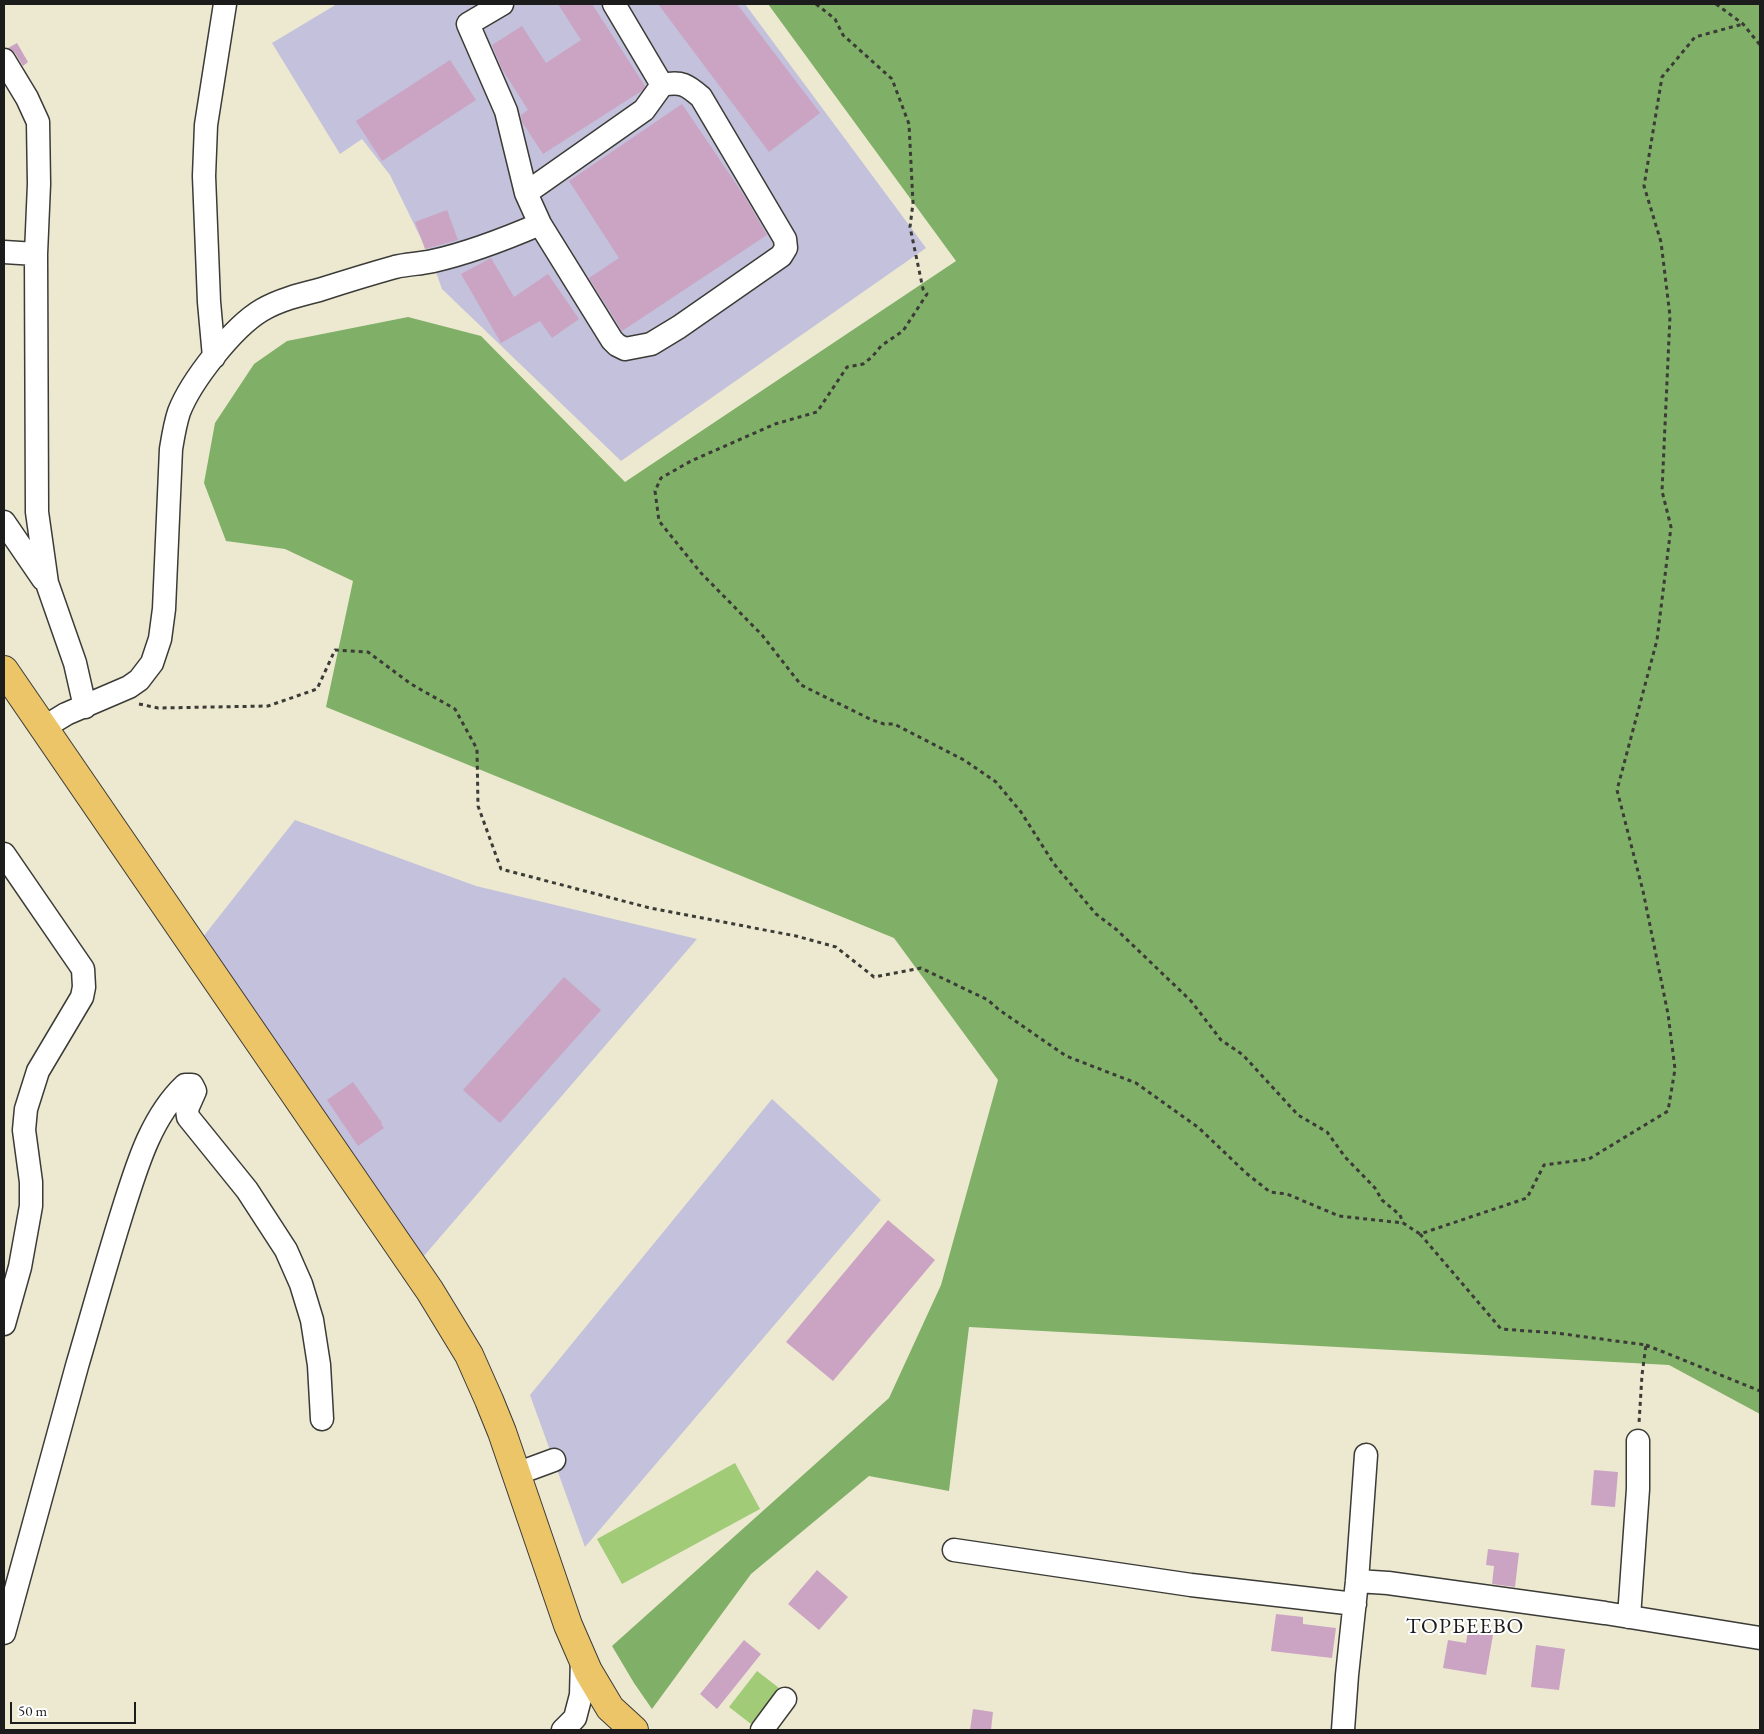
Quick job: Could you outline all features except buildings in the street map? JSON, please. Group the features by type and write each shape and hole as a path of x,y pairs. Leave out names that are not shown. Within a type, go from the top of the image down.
{"main road":[{"path":"4,670 446,1315 479,1375 499,1424 582,1659 610,1708 634,1730"}],"street":[{"path":"214,357 209,302 204,167 206,125 226,4"},
{"path":"502,4 468,24 506,111 526,193 540,224 617,346 625,349 651,344 679,327 781,256 786,248 785,239 779,226 701,97 688,86 676,82 662,84 644,110 526,193"},
{"path":"614,4 662,84"},
{"path":"4,60 27,98 38,122 40,184 36,254 37,512 47,583 75,663 85,707"},
{"path":"43,728 66,714 129,687 138,680 152,663 164,608 171,449 176,423 183,403 190,391 214,357 238,328 248,319 275,304 397,267 458,254 510,237 540,224"},
{"path":"4,252 36,254"},
{"path":"4,522 47,583"},
{"path":"4,854 83,969 85,978 82,997 38,1071 26,1110 24,1130 31,1182 31,1206 20,1267 4,1324"},
{"path":"4,1634 107,1261 129,1192 148,1140 161,1115 185,1085 192,1085 195,1091 187,1109 188,1117 224,1161 266,1218 286,1250 301,1284 312,1320 319,1365 322,1419"},
{"path":"1630,1617 1638,1489 1638,1441"},
{"path":"1343,1730 1357,1582 1366,1455"},
{"path":"516,1474 554,1460"},
{"path":"954,1550 1191,1585 1355,1604"},
{"path":"1357,1582 1388,1583 1630,1617 1760,1638"},
{"path":"563,1730 575,1718 581,1695 582,1659"},
{"path":"762,1730 785,1699"}],"path":[{"path":"816,4 835,18 843,35 892,79 909,124 913,203 910,227 923,289 926,294 903,331 881,346 863,364 847,367 817,412 775,424 691,461 660,478 655,491 659,520 701,572 762,635 802,685 872,720 884,724 894,724 964,760 996,782 1021,812 1054,864 1096,914 1117,930 1191,1002 1221,1040 1243,1055 1298,1115 1327,1132 1346,1157 1375,1188 1382,1200 1400,1215 1403,1224"},
{"path":"1716,4 1743,24 1760,45"},
{"path":"1420,1234 1528,1198 1544,1165 1589,1159 1668,1111 1676,1069 1668,1014 1643,891 1617,790 1657,640 1670,527 1662,491 1670,316 1661,242 1644,186 1662,77 1695,37 1743,24"},
{"path":"106,698 158,708 268,706 317,689 335,650 368,652 411,684 455,708 477,749 478,806 502,870 650,908 796,936 836,947 874,977 922,968 988,1000 1066,1056 1136,1083 1199,1128 1246,1173 1270,1192 1287,1194 1339,1216 1403,1224 1420,1234 1501,1329 1556,1333 1646,1345 1760,1391"},
{"path":"1638,1441 1646,1345"}],"shaded area":[{"path":"337,4 745,4 926,248 621,461 442,289 432,261 390,175 362,139 340,154 272,43"},
{"path":"295,820 476,886 697,939 423,1257 199,942"},
{"path":"772,1099 881,1200 585,1547 530,1395"}],"green space":[{"path":"768,4 1760,4 1760,1414 1669,1365 969,1327 949,1491 869,1476 751,1574 652,1709 612,1646 889,1398 941,1285 998,1080 894,938 326,707 353,581 285,549 226,541 204,483 215,423 254,364 287,341 408,317 481,336 625,482 956,261"},
{"path":"735,1463 760,1509 622,1584 597,1539"},
{"path":"757,1671 779,1688 751,1724 729,1707"}],"district":[{"name":"ТОРБЕЕВО","path":"1465,1627"}]}
